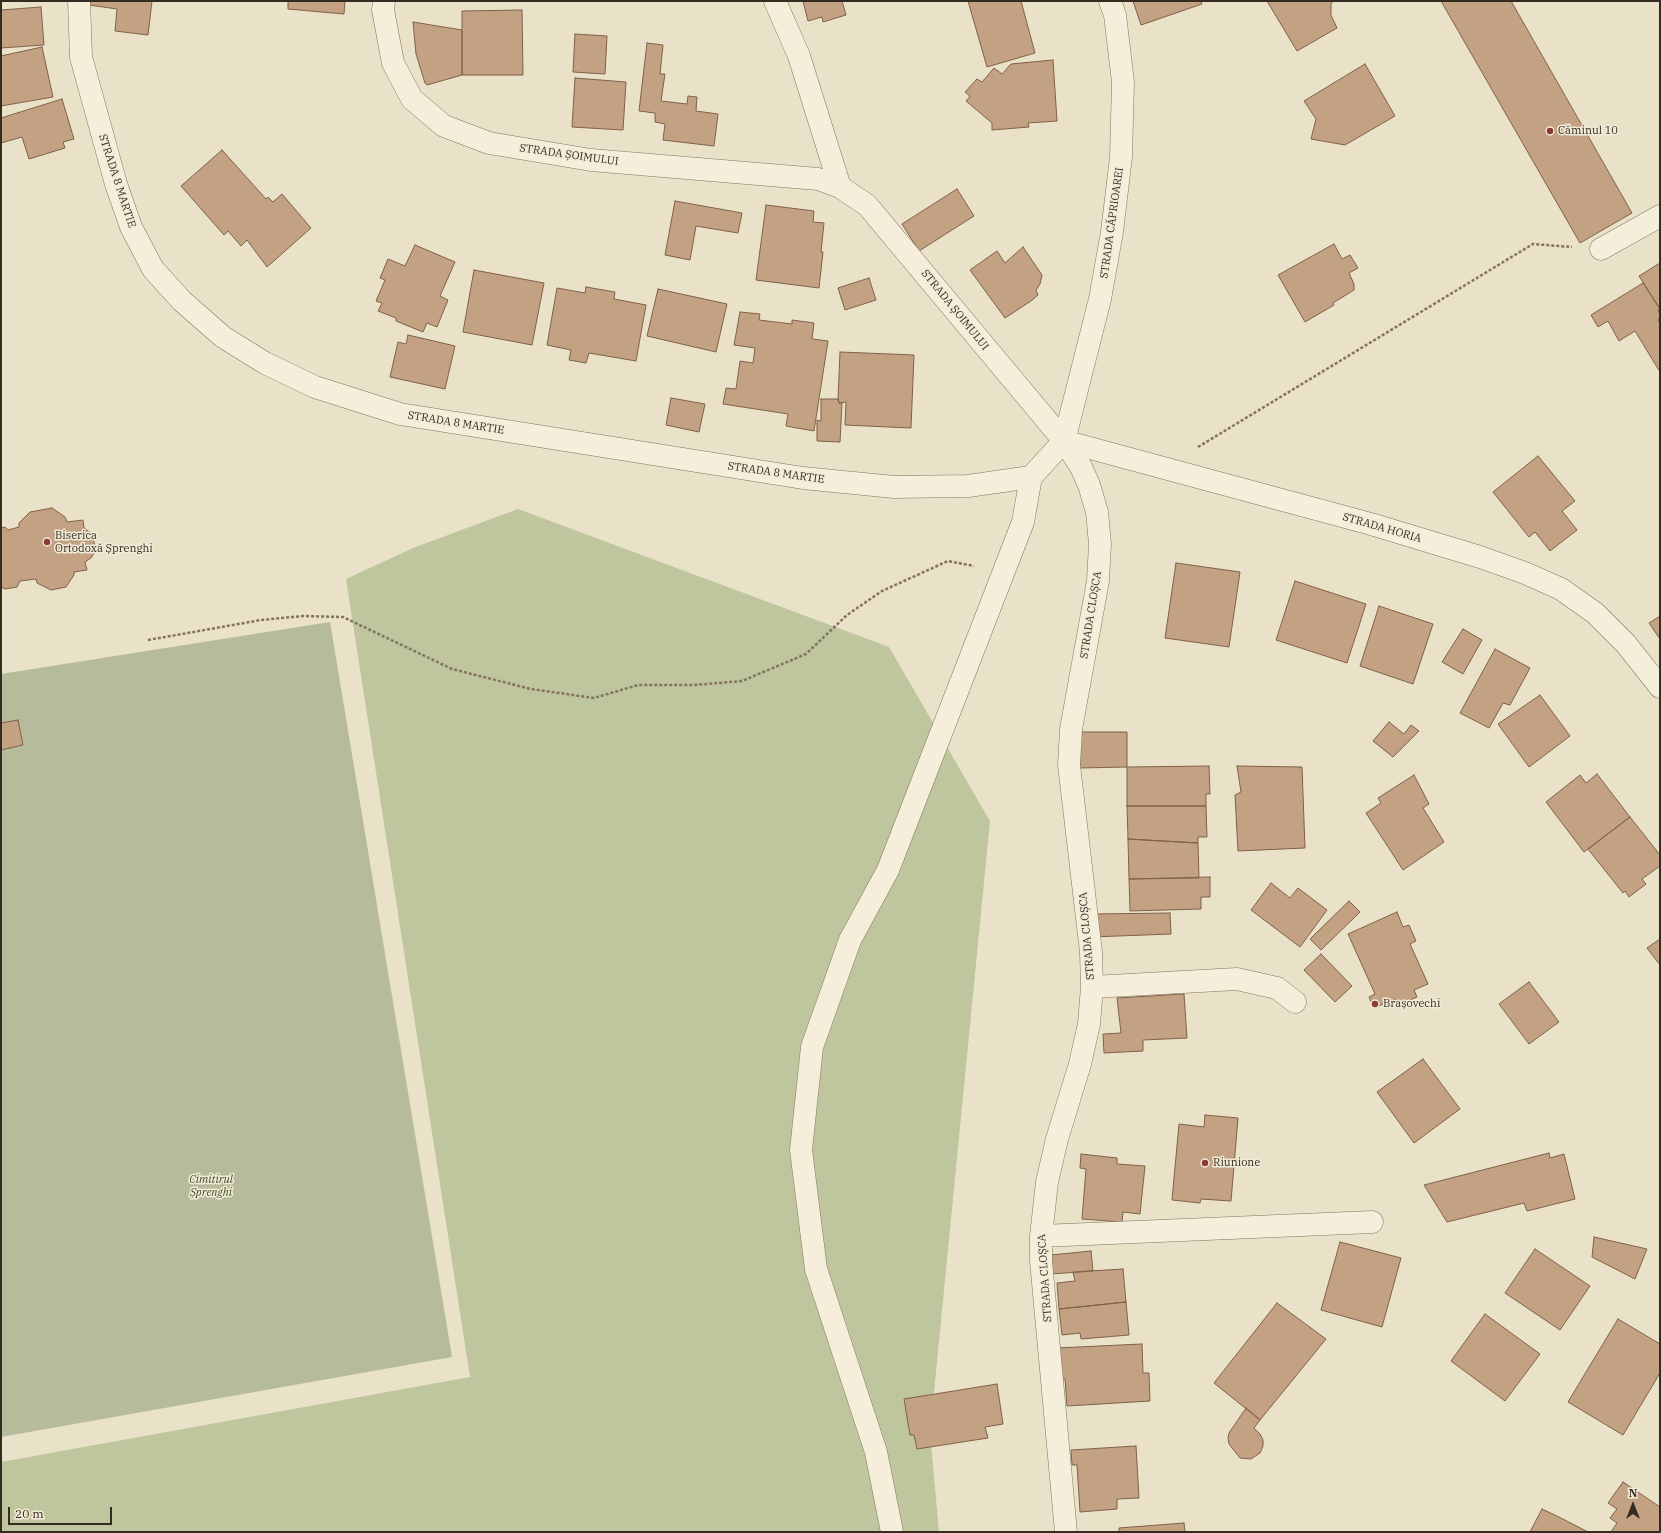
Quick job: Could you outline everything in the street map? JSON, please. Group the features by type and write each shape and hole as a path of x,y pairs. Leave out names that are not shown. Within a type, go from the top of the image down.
{"street":[{"name":"STRADA 8 MARTIE","path":"79,1 81,57 116,184 130,227 153,269 182,301 223,337 265,363 315,387 400,414 803,478 894,487 968,486 1031,477"},
{"name":"STRADA ȘOIMULUI","path":"384,1 383,10 393,63 412,99 444,126 489,143 591,160 818,179 840,187 867,205 1064,441"},
{"path":"775,1 799,56 840,187"},
{"name":"STRADA CĂPRIOAREI","path":"1064,441 1100,299 1112,232 1122,156 1124,82 1115,16 1110,1"},
{"path":"1601,249 1660,216"},
{"path":"892,1532 876,1452 816,1269 801,1150 812,1047 850,940 888,870 1023,522 1031,477 1064,441"},
{"name":"STRADA HORIA","path":"1064,441 1371,524 1480,556 1525,573 1561,589 1595,613 1626,644 1660,687"},
{"name":"STRADA CLOȘCA","path":"1064,441 1081,467 1089,485 1097,512 1100,544 1098,582 1071,729 1069,765 1091,952 1092,987 1089,1024 1081,1058 1046,1182 1041,1236 1041,1261 1066,1532"},
{"path":"1092,987 1237,979 1277,988 1295,1002"},
{"path":"1041,1236 1372,1222"}],"path":[{"path":"1163,468 1533,244 1601,249"},
{"path":"148,640 261,620 303,616 343,617 452,669 531,689 594,698 638,685 694,685 742,681 806,654 848,615 882,591 948,561 1003,573"}],"green space":[{"path":"518,509 889,647 990,821 930,1433 939,1532 1,1532 1,1462 470,1377 346,579 413,548"},
{"name":"Cimitirul Șprenghi","path":"330,622 452,1357 1,1437 1,674"}],"building":[{"path":"90,1 152,1 148,35 115,31 117,9 89,5"},
{"path":"288,1 345,1 344,14 288,9"},
{"path":"803,1 842,1 846,15 823,22 822,17 808,21"},
{"path":"968,1 1021,1 1035,53 987,67"},
{"path":"1133,1 1201,1 1202,4 1141,25"},
{"path":"1267,1 1334,1 1331,3 1331,15 1337,28 1297,51"},
{"name":"Căminul 10","path":"1441,1 1511,1 1632,213 1580,243"},
{"path":"41,7 44,45 1,48 1,10"},
{"path":"522,10 523,75 462,75 462,11"},
{"path":"413,22 462,30 462,75 427,85 425,83 416,54"},
{"path":"575,34 607,36 605,74 573,72"},
{"path":"647,43 663,45 660,74 665,74 661,101 687,104 688,96 697,97 696,111 718,114 714,146 663,140 665,124 655,122 655,113 639,111"},
{"path":"42,47 53,97 1,106 1,56"},
{"path":"1053,60 1057,121 1028,123 1029,127 992,130 992,123 966,101 970,96 965,92 977,79 982,82 994,68 1002,74 1011,64"},
{"path":"1365,64 1395,116 1345,145 1311,139 1316,119 1304,101"},
{"path":"575,78 626,82 623,130 572,127"},
{"path":"62,99 74,139 63,142 65,148 29,159 22,137 1,143 1,118"},
{"path":"222,150 266,199 268,197 273,202 282,194 311,228 267,267 247,240 241,246 228,231 224,235 181,186"},
{"path":"957,189 974,216 919,251 902,224"},
{"path":"675,201 742,213 738,233 696,226 690,260 665,255"},
{"path":"766,205 814,211 813,222 824,223 821,252 823,252 819,288 756,280"},
{"path":"1334,244 1342,259 1350,255 1358,268 1349,273 1354,284 1354,290 1333,303 1334,305 1305,322 1278,275"},
{"path":"415,245 455,262 440,296 448,300 437,327 427,323 423,332 396,321 396,318 378,311 382,303 376,301 385,280 380,278 388,259 405,266"},
{"path":"1023,247 1042,275 1040,284 1036,290 1038,295 1005,318 970,270 997,251 1005,263"},
{"path":"1660,263 1660,309 1639,276"},
{"path":"474,270 544,283 532,345 463,332"},
{"path":"869,278 876,300 845,310 838,288"},
{"path":"1643,283 1660,309 1658,310 1660,318 1658,320 1660,323 1660,372 1635,331 1619,341 1608,321 1598,327 1591,315"},
{"path":"586,287 615,292 614,299 646,305 636,361 589,353 586,363 569,360 571,350 547,345 557,288 585,293"},
{"path":"658,289 727,304 716,352 647,336"},
{"path":"740,312 760,314 759,320 792,324 792,320 814,323 812,339 828,341 814,431 786,426 788,414 723,404 726,388 736,389 740,361 753,363 755,348 734,345"},
{"path":"408,335 455,346 445,389 390,377 398,342 406,344"},
{"path":"840,352 914,355 911,428 845,425 846,402 839,403 838,399"},
{"path":"671,398 705,404 699,432 666,425"},
{"path":"821,399 838,399 839,403 842,403 840,442 817,441 817,420 821,421"},
{"path":"1538,456 1575,501 1562,511 1577,530 1550,551 1535,532 1529,537 1493,492"},
{"name":"Biserica Ortodoxă Șprenghi","path":"52,508 65,517 67,522 83,520 84,528 92,534 96,550 91,558 85,562 87,570 74,572 74,575 66,587 51,590 37,583 36,579 20,581 17,587 5,589 1,587 1,528 5,527 8,530 19,527 19,523 30,512"},
{"path":"1176,563 1240,572 1229,647 1165,638"},
{"path":"1295,581 1366,604 1347,663 1276,640"},
{"path":"1379,606 1433,624 1413,684 1360,666"},
{"path":"1660,616 1660,639 1649,623"},
{"path":"1463,629 1482,640 1463,674 1442,662"},
{"path":"1495,649 1530,668 1510,705 1503,703 1489,728 1460,713"},
{"path":"1540,695 1570,736 1529,767 1498,724"},
{"path":"18,720 23,745 1,750 1,723"},
{"path":"1389,722 1404,734 1411,725 1419,731 1393,757 1373,741"},
{"path":"1079,732 1127,732 1127,767 1080,768"},
{"path":"1209,766 1210,794 1206,794 1206,806 1127,806 1127,767"},
{"path":"1237,766 1302,767 1305,848 1238,851 1235,795 1241,792"},
{"path":"1597,774 1630,817 1584,852 1546,802 1580,775 1586,783"},
{"path":"1414,775 1429,804 1423,808 1444,842 1403,870 1366,813 1381,803 1378,798"},
{"path":"1127,806 1206,806 1207,837 1198,837 1198,843 1128,839"},
{"path":"1630,817 1660,855 1660,866 1642,879 1646,884 1629,897 1625,891 1623,893 1588,849"},
{"path":"1128,839 1198,843 1199,878 1129,879"},
{"path":"1210,877 1210,897 1201,897 1201,909 1130,911 1129,879"},
{"path":"1271,883 1290,898 1298,888 1327,910 1300,947 1251,910"},
{"path":"1349,901 1360,912 1321,950 1310,939"},
{"path":"1397,912 1403,927 1409,925 1416,941 1410,944 1428,984 1414,990 1417,997 1397,1006 1395,999 1374,1008 1369,997 1375,994 1348,934"},
{"path":"1170,913 1171,934 1091,937 1091,914"},
{"path":"1660,939 1660,965 1647,948"},
{"path":"1321,954 1352,986 1335,1002 1304,970"},
{"path":"1529,982 1559,1022 1529,1044 1499,1004"},
{"path":"1184,994 1187,1038 1143,1040 1143,1051 1104,1053 1103,1034 1121,1033 1117,998"},
{"path":"1423,1059 1460,1109 1414,1143 1377,1092"},
{"name":"Riunione","path":"1205,1115 1238,1118 1231,1201 1201,1199 1200,1203 1172,1200 1179,1124 1204,1127"},
{"path":"1549,1153 1550,1158 1564,1154 1575,1199 1527,1211 1524,1203 1447,1222 1424,1185"},
{"path":"1081,1154 1117,1158 1117,1164 1145,1166 1140,1214 1123,1212 1122,1222 1082,1219 1086,1169 1080,1168"},
{"path":"1594,1237 1647,1249 1635,1279 1592,1257"},
{"path":"1340,1242 1401,1258 1382,1327 1321,1310"},
{"path":"1535,1249 1590,1286 1560,1330 1505,1293"},
{"path":"1091,1251 1093,1271 1051,1274 1051,1255"},
{"path":"1123,1269 1126,1302 1059,1309 1057,1283 1075,1281 1073,1272"},
{"path":"1126,1302 1129,1335 1081,1339 1080,1333 1062,1335 1059,1309"},
{"path":"1277,1303 1326,1339 1260,1420 1214,1383"},
{"path":"1485,1314 1540,1354 1505,1401 1451,1361"},
{"path":"1618,1319 1660,1344 1660,1373 1623,1435 1568,1402"},
{"path":"1142,1344 1143,1373 1149,1373 1150,1401 1067,1406 1065,1379 1059,1380 1057,1348"},
{"path":"997,1384 1003,1424 985,1427 988,1438 917,1449 914,1435 910,1435 904,1399"},
{"path":"1246,1408 1260,1420 1254,1428 1263,1440 1263,1446 1260,1453 1251,1459 1240,1458 1229,1444 1228,1438 1229,1433"},
{"path":"1136,1446 1139,1498 1117,1499 1117,1509 1080,1512 1077,1465 1072,1465 1071,1450"},
{"path":"1623,1482 1660,1507 1660,1532 1611,1532 1617,1523 1610,1518 1617,1509 1608,1503"},
{"path":"1542,1509 1559,1517 1588,1532 1530,1532"},
{"path":"1184,1523 1185,1532 1119,1532 1119,1528"}],"place":[{"name":"Căminul 10","path":"1550,131"},
{"name":"Biserica Ortodoxă Șprenghi","path":"47,542"},
{"name":"Brașovechi","path":"1375,1004"},
{"name":"Riunione","path":"1205,1163"}]}
